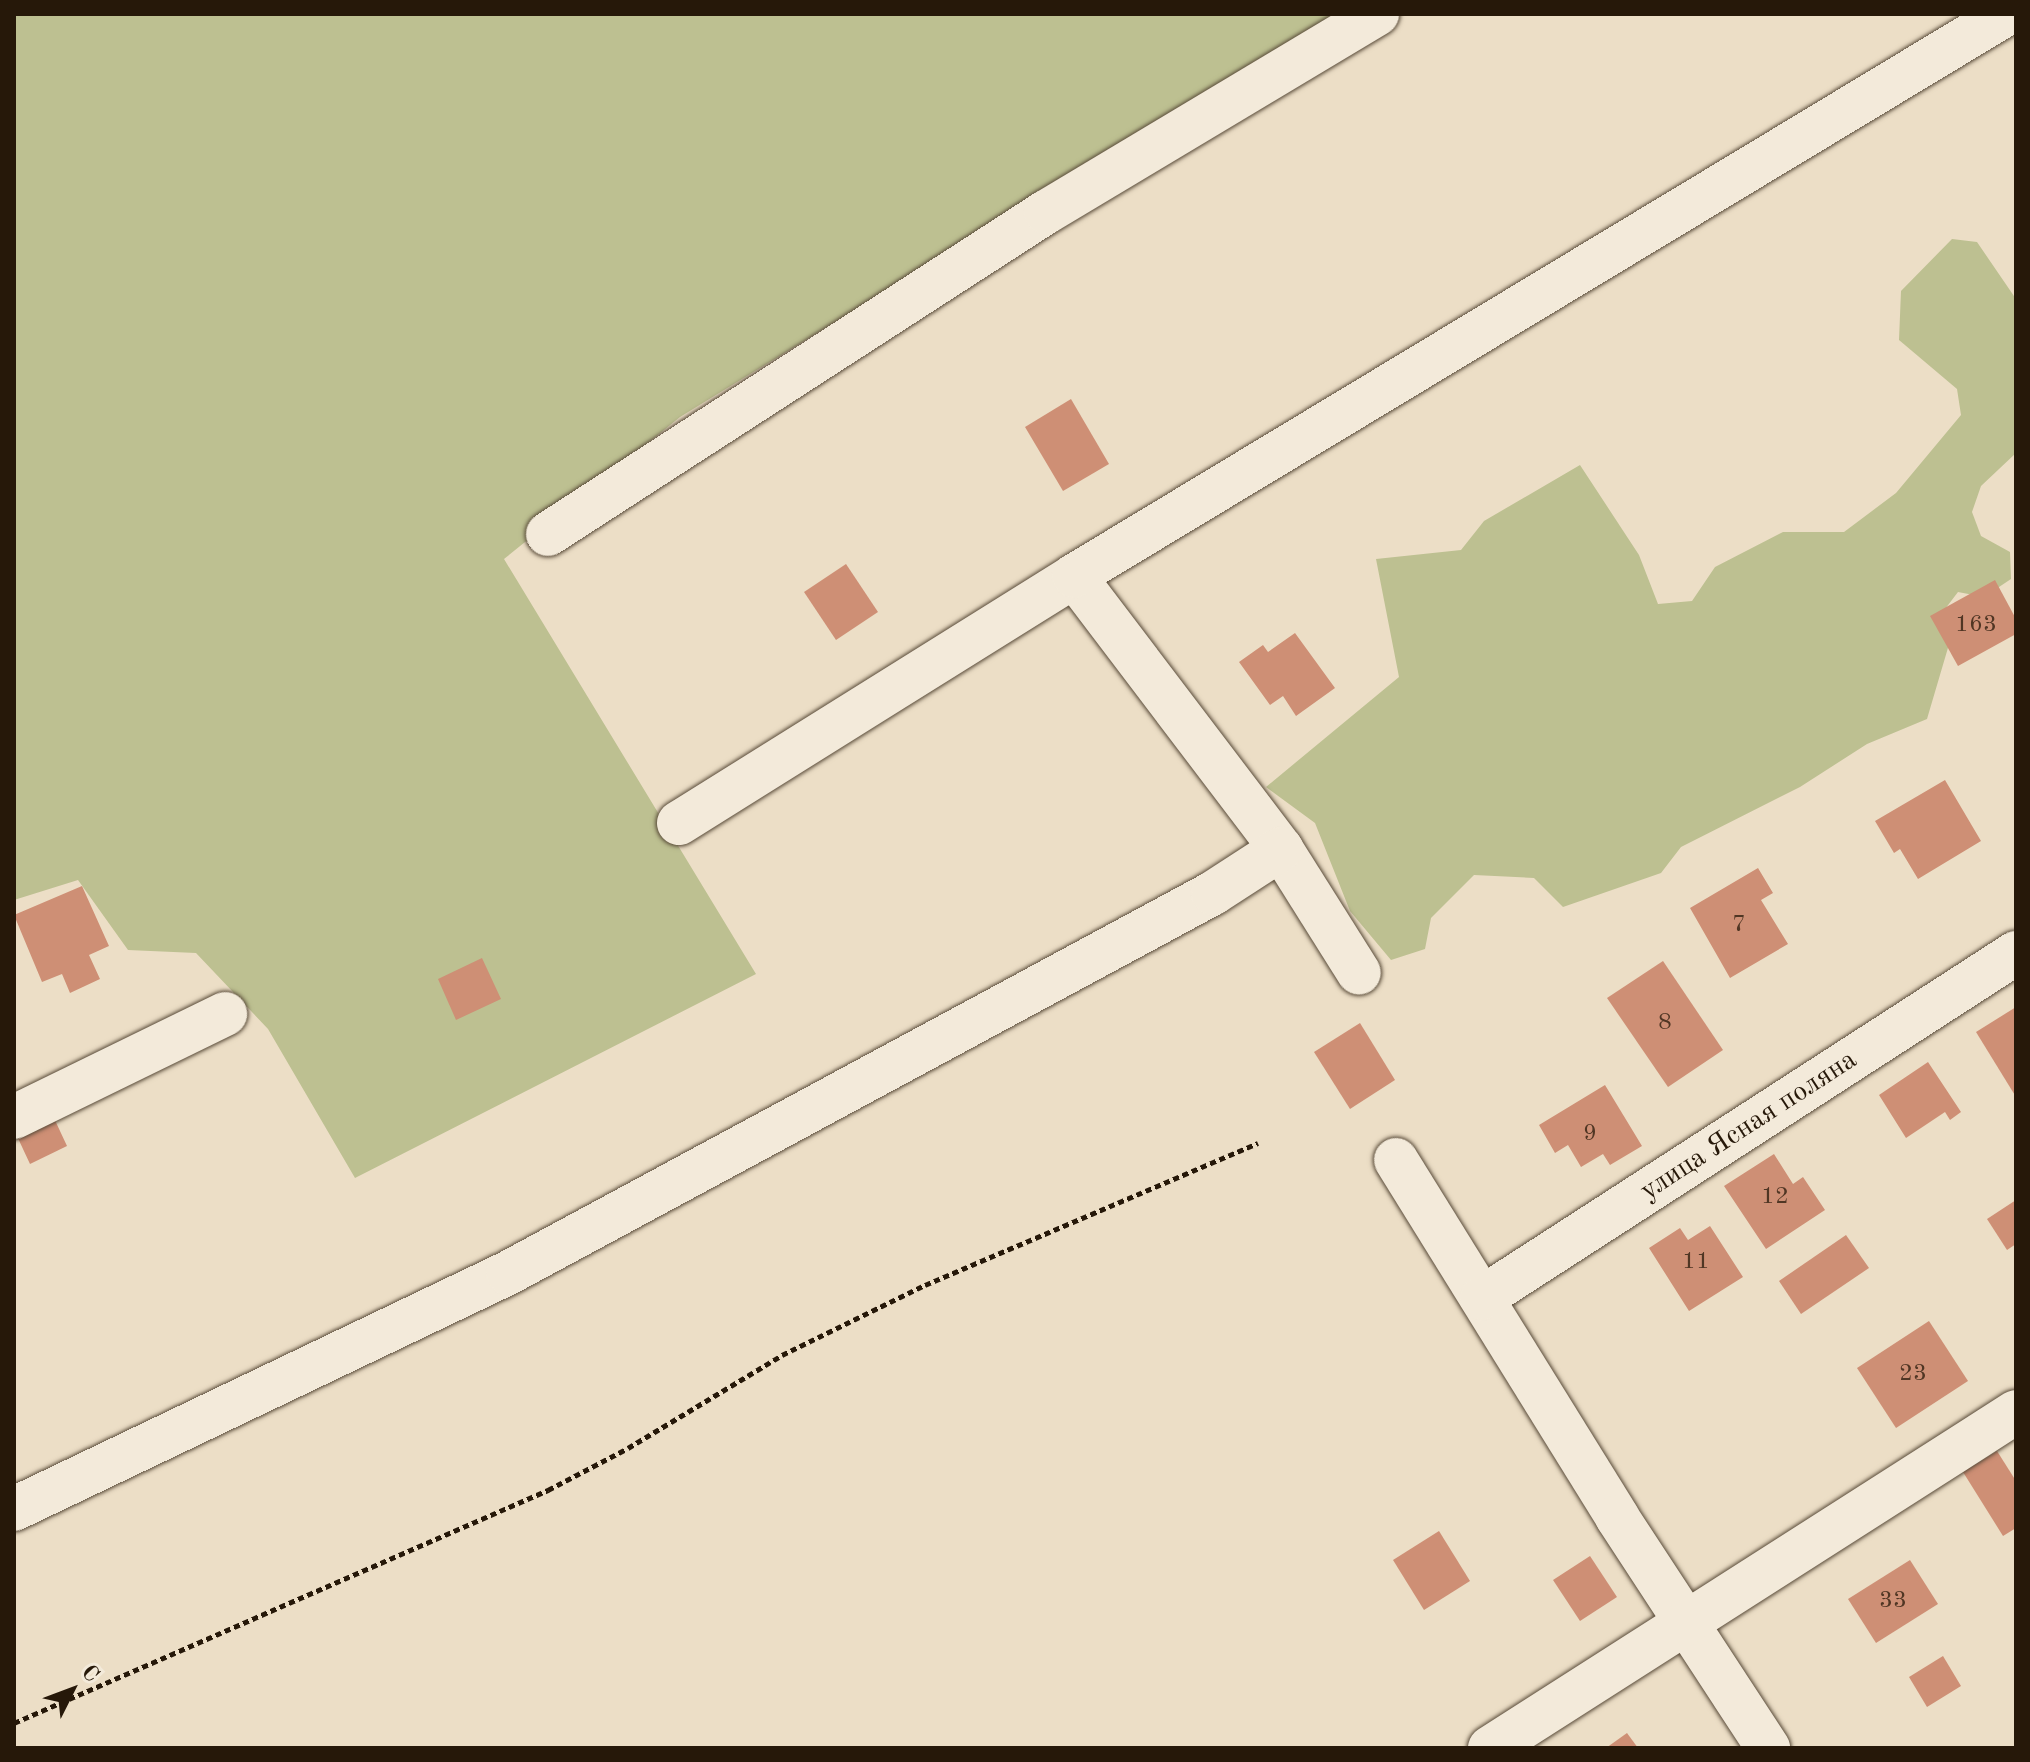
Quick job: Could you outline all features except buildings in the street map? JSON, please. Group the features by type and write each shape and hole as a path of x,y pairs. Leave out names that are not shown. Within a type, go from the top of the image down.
{"lane":[{"path":"548,534 1046,212 1377,14"},
{"path":"679,823 1074,576 2006,14"},
{"path":"1074,576 1281,849 1359,973"},
{"path":"14,1509 508,1273 1213,893 1281,849"},
{"name":"улица Ясная поляна","path":"1482,1298 2016,953"},
{"path":"14,1117 225,1014"},
{"path":"1396,1160 1768,1748"},
{"path":"1490,1748 2016,1412"}],"path":[{"path":"14,1723 548,1490 628,1448 782,1355 925,1285 1258,1143"}],"green space":[{"path":"14,14 1338,14 680,417 504,559 756,974 355,1178 268,1029 196,953 128,950 78,880 14,900"},
{"path":"1952,239 1977,242 2016,299 2016,453 1981,486 1972,512 1981,536 2010,552 2011,579 1984,597 1958,592 1942,613 1950,641 1927,719 1867,744 1800,787 1681,847 1661,873 1563,907 1534,878 1474,875 1431,918 1425,949 1391,960 1350,911 1315,823 1266,787 1399,677 1376,559 1461,550 1484,521 1580,465 1639,555 1658,604 1692,601 1715,567 1783,532 1844,532 1896,493 1961,415 1957,389 1899,340 1901,291"}]}
